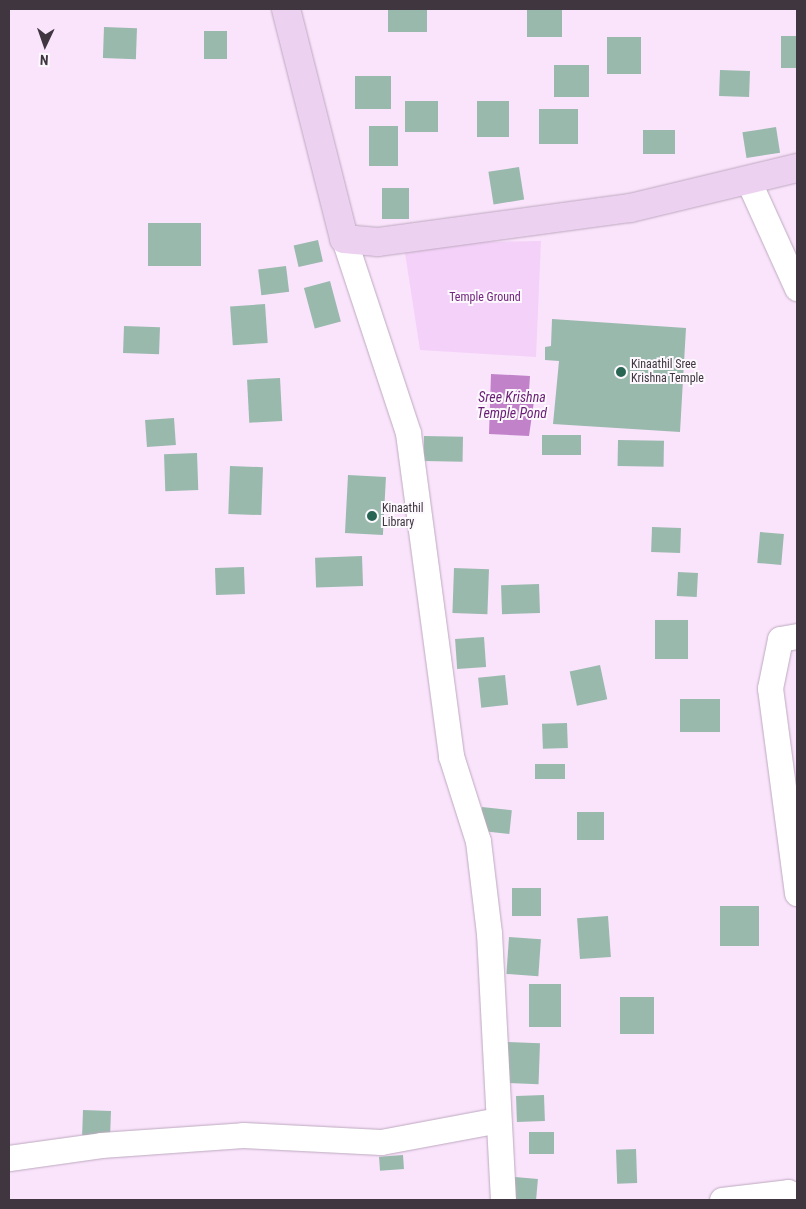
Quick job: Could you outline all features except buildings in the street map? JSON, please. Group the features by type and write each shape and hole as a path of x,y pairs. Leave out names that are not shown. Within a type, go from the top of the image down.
{"main road":[{"path":"286,9 344,239 378,242 630,208 797,168"}],"street":[{"path":"748,180 797,288"},
{"path":"344,239 408,433 451,756 478,841 489,933 503,1200"},
{"path":"797,636 780,640 770,688 797,892"},
{"path":"9,1158 100,1145 243,1134 381,1142 498,1120"},
{"path":"722,1200 788,1192 788,1200"}],"green space":[{"name":"Temple Ground","path":"541,241 536,357 420,350 405,253 472,242"}],"water":[{"name":"Sree Krishna Temple Pond","path":"491,374 530,376 529,391 535,394 529,436 489,434"}],"place":[{"name":"Kinaathil Sree Krishna Temple","path":"621,372"},
{"name":"Kinaathil Library","path":"372,516"}]}
